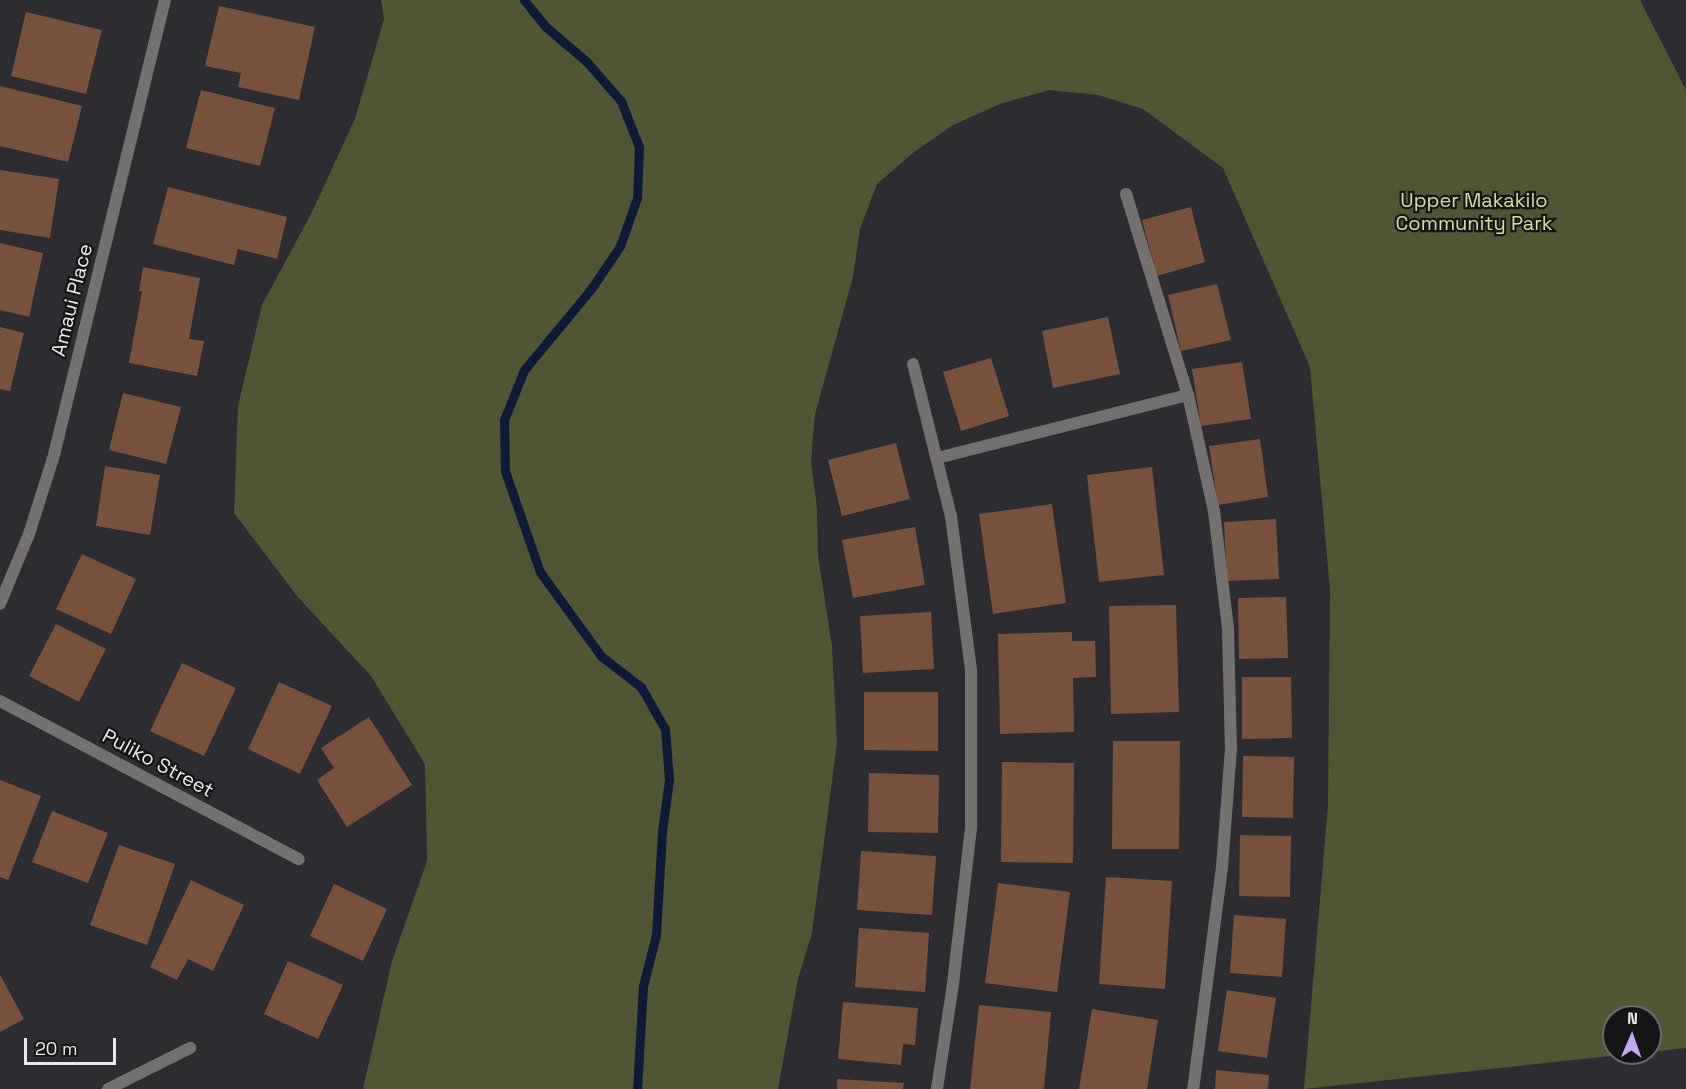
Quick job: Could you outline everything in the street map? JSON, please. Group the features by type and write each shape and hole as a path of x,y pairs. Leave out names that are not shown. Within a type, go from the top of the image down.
{"street":[{"name":"Amaui Place","path":"0,603 29,534 54,455 165,0"},
{"path":"1126,194 1188,394 1217,535 1228,629 1231,748 1222,867 1193,1089"},
{"path":"913,363 951,516 970,671 971,828 953,984 937,1089"},
{"path":"937,458 1188,394"},
{"name":"Puliko Street","path":"0,701 299,859"},
{"path":"108,1089 190,1048"}],"green space":[{"name":"Upper Makakilo Community Park","path":"381,0 1640,0 1686,90 1686,1048 1662,1051 1662,1005 1602,1005 1602,1057 1304,1089 1328,805 1330,589 1310,367 1223,168 1143,109 1098,95 1049,90 1000,104 953,125 914,152 877,184 860,229 853,277 815,414 811,461 817,508 818,556 832,646 837,743 812,933 798,979 778,1089 363,1089 392,961 427,861 425,764 371,676 297,596 234,513 238,406 262,305 311,214 355,119 384,19"}],"building":[{"path":"219,6 315,27 299,100 238,87 241,73 205,66"},
{"path":"26,12 102,30 86,94 11,76"},
{"path":"0,86 82,106 68,162 0,146"},
{"path":"201,90 275,108 260,166 186,148"},
{"path":"0,170 59,179 50,238 0,230"},
{"path":"168,187 287,217 277,259 238,249 234,265 153,244"},
{"path":"1191,207 1205,262 1157,276 1142,220"},
{"path":"0,243 43,253 29,317 0,310"},
{"path":"143,267 200,278 189,339 204,341 197,376 129,363 142,291 139,291"},
{"path":"1217,284 1231,340 1181,351 1168,295"},
{"path":"1108,317 1120,374 1053,388 1042,331"},
{"path":"0,327 24,333 10,391 0,389"},
{"path":"991,358 1009,416 961,431 943,372"},
{"path":"1242,362 1251,419 1201,426 1192,369"},
{"path":"123,393 181,407 166,464 109,450"},
{"path":"1260,439 1268,497 1218,505 1209,446"},
{"path":"896,443 910,499 842,516 828,460"},
{"path":"105,466 160,475 150,535 96,526"},
{"path":"1152,467 1164,575 1099,582 1087,475"},
{"path":"1052,504 1066,603 993,614 979,514"},
{"path":"1276,519 1279,579 1227,581 1224,522"},
{"path":"915,527 925,585 853,598 842,540"},
{"path":"82,554 136,579 111,634 56,609"},
{"path":"1286,597 1288,658 1239,659 1238,598"},
{"path":"1176,605 1179,712 1111,714 1109,606"},
{"path":"931,612 934,669 863,673 860,616"},
{"path":"56,624 106,649 79,702 29,676"},
{"path":"1072,632 1072,641 1095,641 1096,677 1073,678 1074,732 1000,734 998,634"},
{"path":"182,663 236,688 204,756 150,731"},
{"path":"1242,677 1291,677 1292,738 1242,739"},
{"path":"279,682 332,706 300,774 248,749"},
{"path":"864,692 938,692 938,751 864,750"},
{"path":"369,717 412,785 347,827 317,780 334,768 321,748"},
{"path":"1113,741 1180,741 1179,849 1112,849"},
{"path":"1243,756 1294,757 1293,818 1242,817"},
{"path":"1002,762 1074,763 1073,863 1001,862"},
{"path":"869,773 939,775 938,833 868,832"},
{"path":"0,780 41,796 8,880 0,877"},
{"path":"52,811 108,833 88,883 32,862"},
{"path":"1240,835 1291,836 1290,897 1239,896"},
{"path":"119,845 175,864 147,945 90,925"},
{"path":"861,851 936,856 932,915 857,910"},
{"path":"1106,877 1172,881 1165,989 1099,984"},
{"path":"191,880 244,905 213,971 188,959 177,980 150,967"},
{"path":"998,883 1070,892 1057,992 985,983"},
{"path":"334,884 387,909 363,961 310,936"},
{"path":"1234,915 1286,919 1282,977 1230,973"},
{"path":"859,928 929,933 925,992 855,987"},
{"path":"288,961 343,985 318,1039 264,1014"},
{"path":"0,975 24,1019 0,1032"},
{"path":"1227,990 1276,998 1267,1058 1218,1051"},
{"path":"843,1002 918,1008 915,1045 903,1044 901,1065 838,1059"},
{"path":"979,1005 1051,1012 1044,1089 970,1089"},
{"path":"1092,1009 1158,1020 1147,1089 1079,1089"},
{"path":"1216,1070 1269,1075 1268,1089 1215,1089"},
{"path":"837,1079 904,1083 903,1089 837,1089"}],"waterway":[{"path":"524,0 546,27 586,61 621,101 639,147 637,198 620,246 591,289 524,370 504,420 505,471 540,572 601,656 641,687 665,729 669,780 662,831 656,935 643,986 637,1089"}]}
